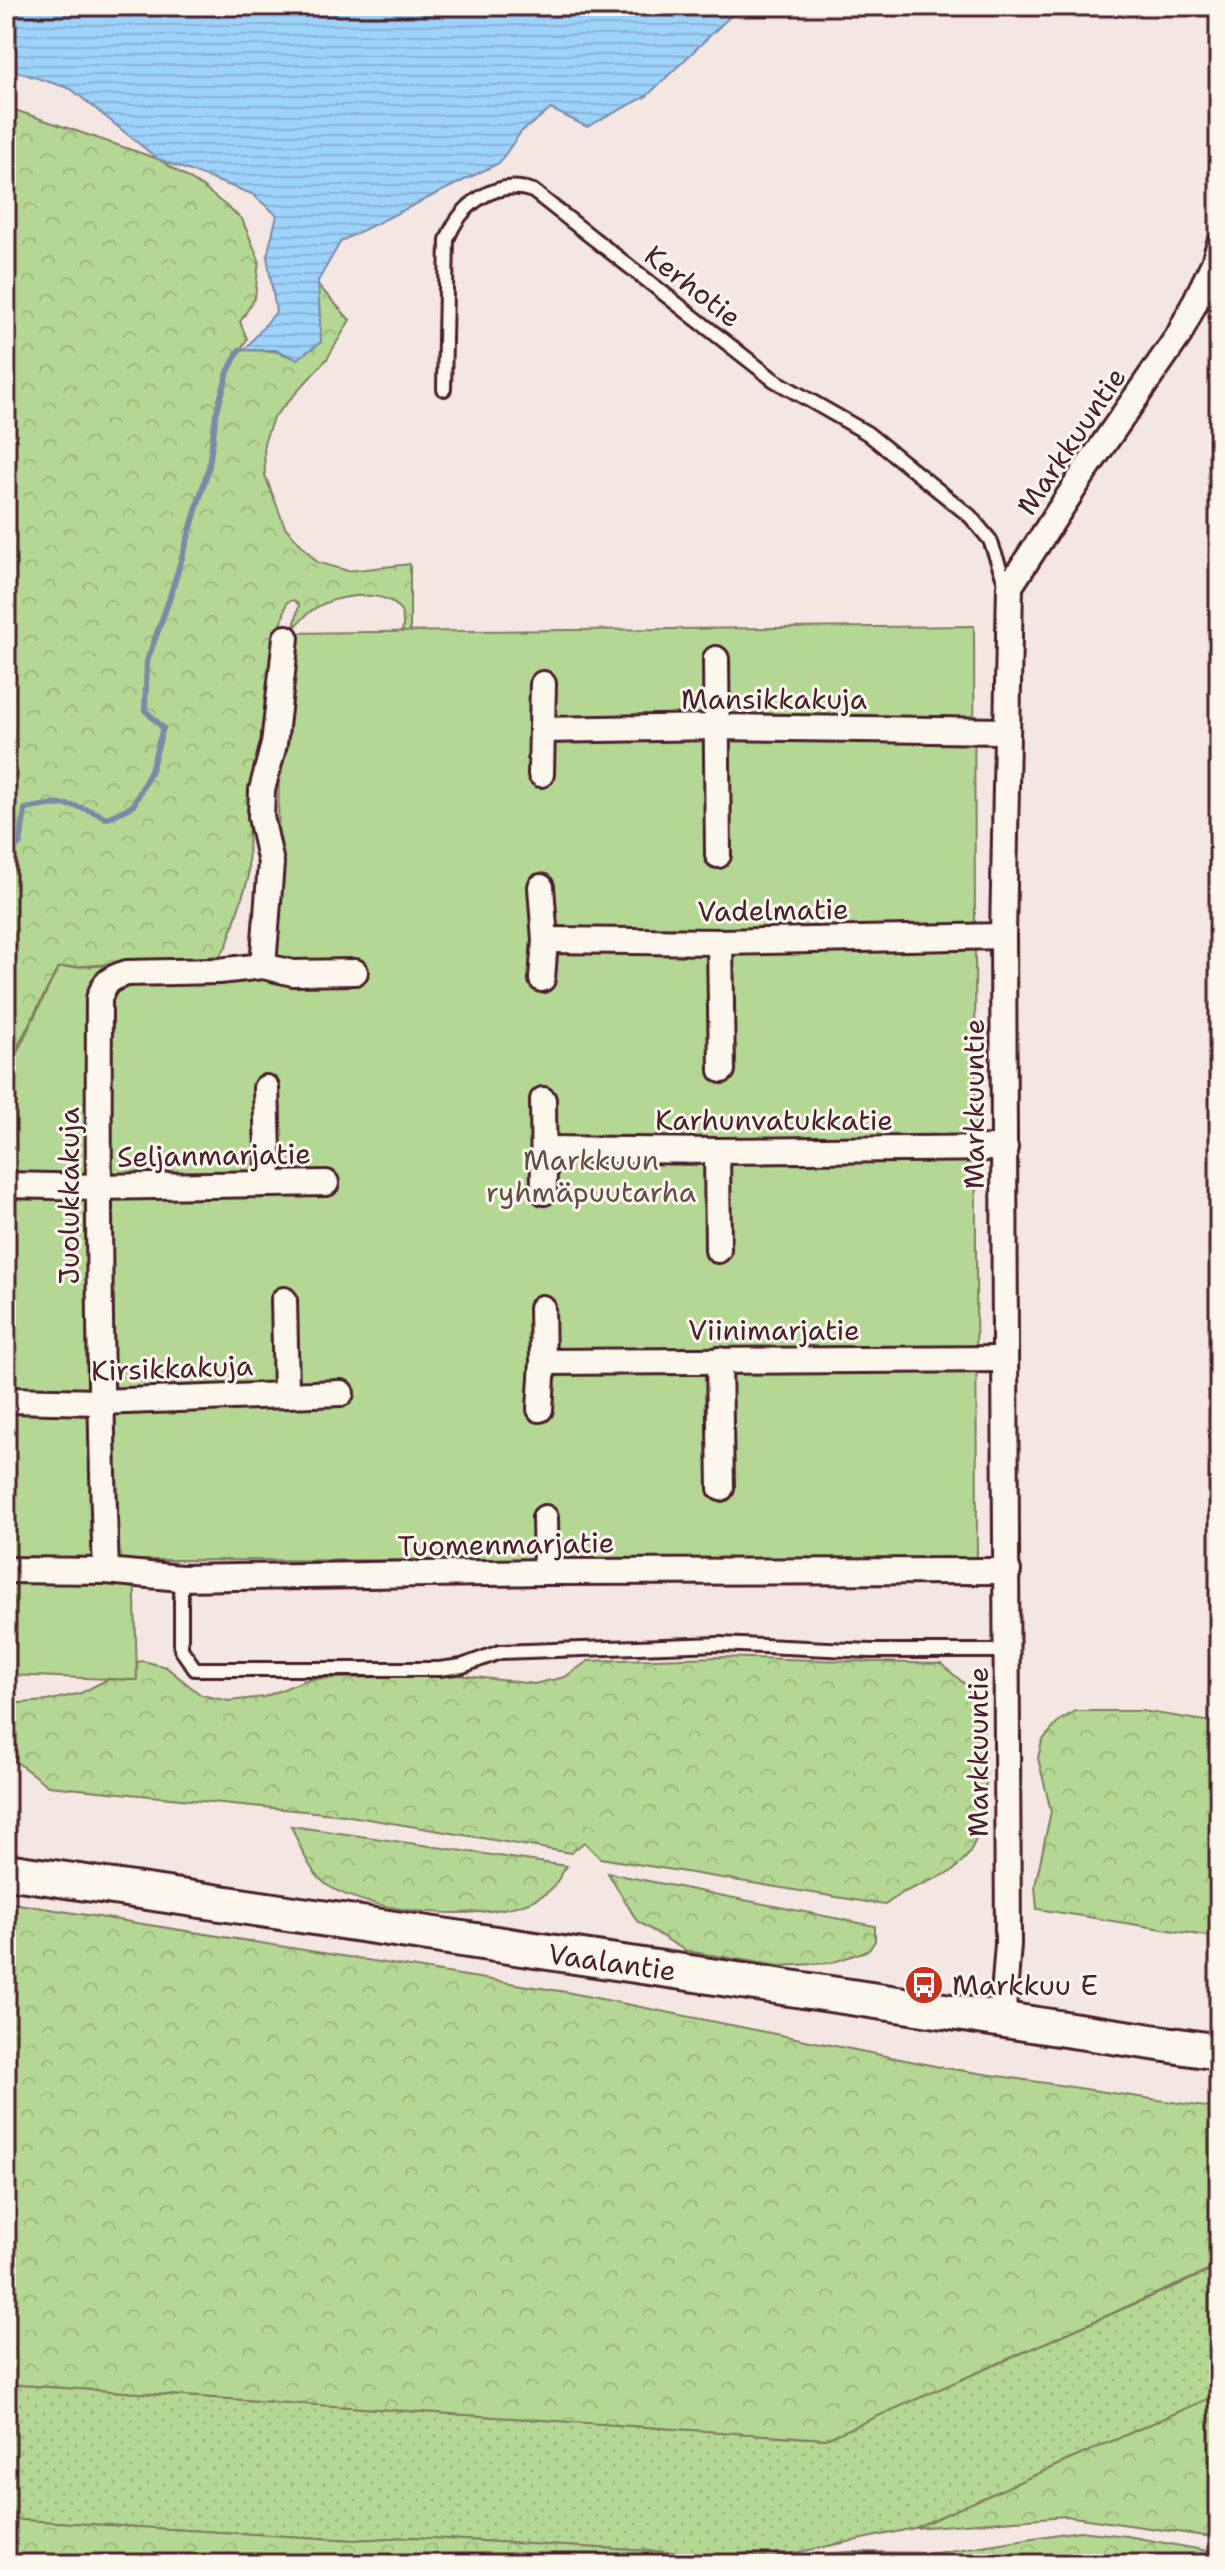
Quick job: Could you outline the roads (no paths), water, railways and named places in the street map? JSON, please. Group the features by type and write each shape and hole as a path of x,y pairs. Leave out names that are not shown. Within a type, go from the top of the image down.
{"street":[{"name":"Markkuuntie","path":"1002,2021 1008,1944 1003,936 1010,586 1179,335 1214,263 1219,246"},
{"path":"263,966 271,863 261,817 262,790 274,744 286,638"},
{"path":"716,659 718,855"},
{"path":"541,774 543,684"},
{"name":"Mansikkakuja","path":"542,730 716,727 1005,731"},
{"path":"541,887 545,940 542,979"},
{"name":"Vadelmatie","path":"545,940 720,942 1003,936"},
{"path":"720,942 722,1070"},
{"name":"Juolukkakuja","path":"106,1571 100,1402 98,1187 99,999 103,984 127,973 219,971 263,966 293,973 355,972"},
{"path":"266,1088 269,1184"},
{"path":"543,1100 544,1192"},
{"name":"Karhunvatukkatie","path":"544,1149 1005,1148"},
{"path":"717,1151 718,1250"},
{"name":"Seljanmarjatie","path":"6,1185 98,1187 326,1183"},
{"path":"284,1300 286,1393"},
{"path":"540,1409 542,1308"},
{"name":"Viinimarjatie","path":"543,1362 1005,1359"},
{"path":"719,1360 721,1488"},
{"name":"Kirsikkakuja","path":"6,1400 100,1402 341,1393"},
{"path":"545,1518 546,1572"},
{"name":"Tuomenmarjatie","path":"6,1570 106,1571 181,1578 546,1572 1008,1571"},
{"name":"Vaalantie","path":"6,1871 1219,2052"}],"lane":[{"name":"Kerhotie","path":"444,389 447,240 464,209 484,194 520,186 533,191 774,380 867,433 970,516 990,540 1005,582 1010,586"},
{"path":"181,1578 181,1649 195,1669 439,1669 462,1666 500,1652 719,1644 871,1651 1008,1651"}],"water":[{"path":"6,6 741,6 647,96 587,127 551,109 521,132 499,163 341,241 318,281 321,342 297,359 276,350 239,350 247,347 276,312 267,256 277,215 252,194 158,159 71,89 6,68"}],"waterway":[{"path":"6,852 20,844 25,809 68,805 107,818 133,806 151,770 163,728 145,710 147,661 187,541 209,466 216,414 228,372 239,350"}],"place":[{"name":"Markkuu E","path":"924,1985"}],"park label":[{"name":"Markkuun ryhmäpuutarha","path":"591,1176"}]}
